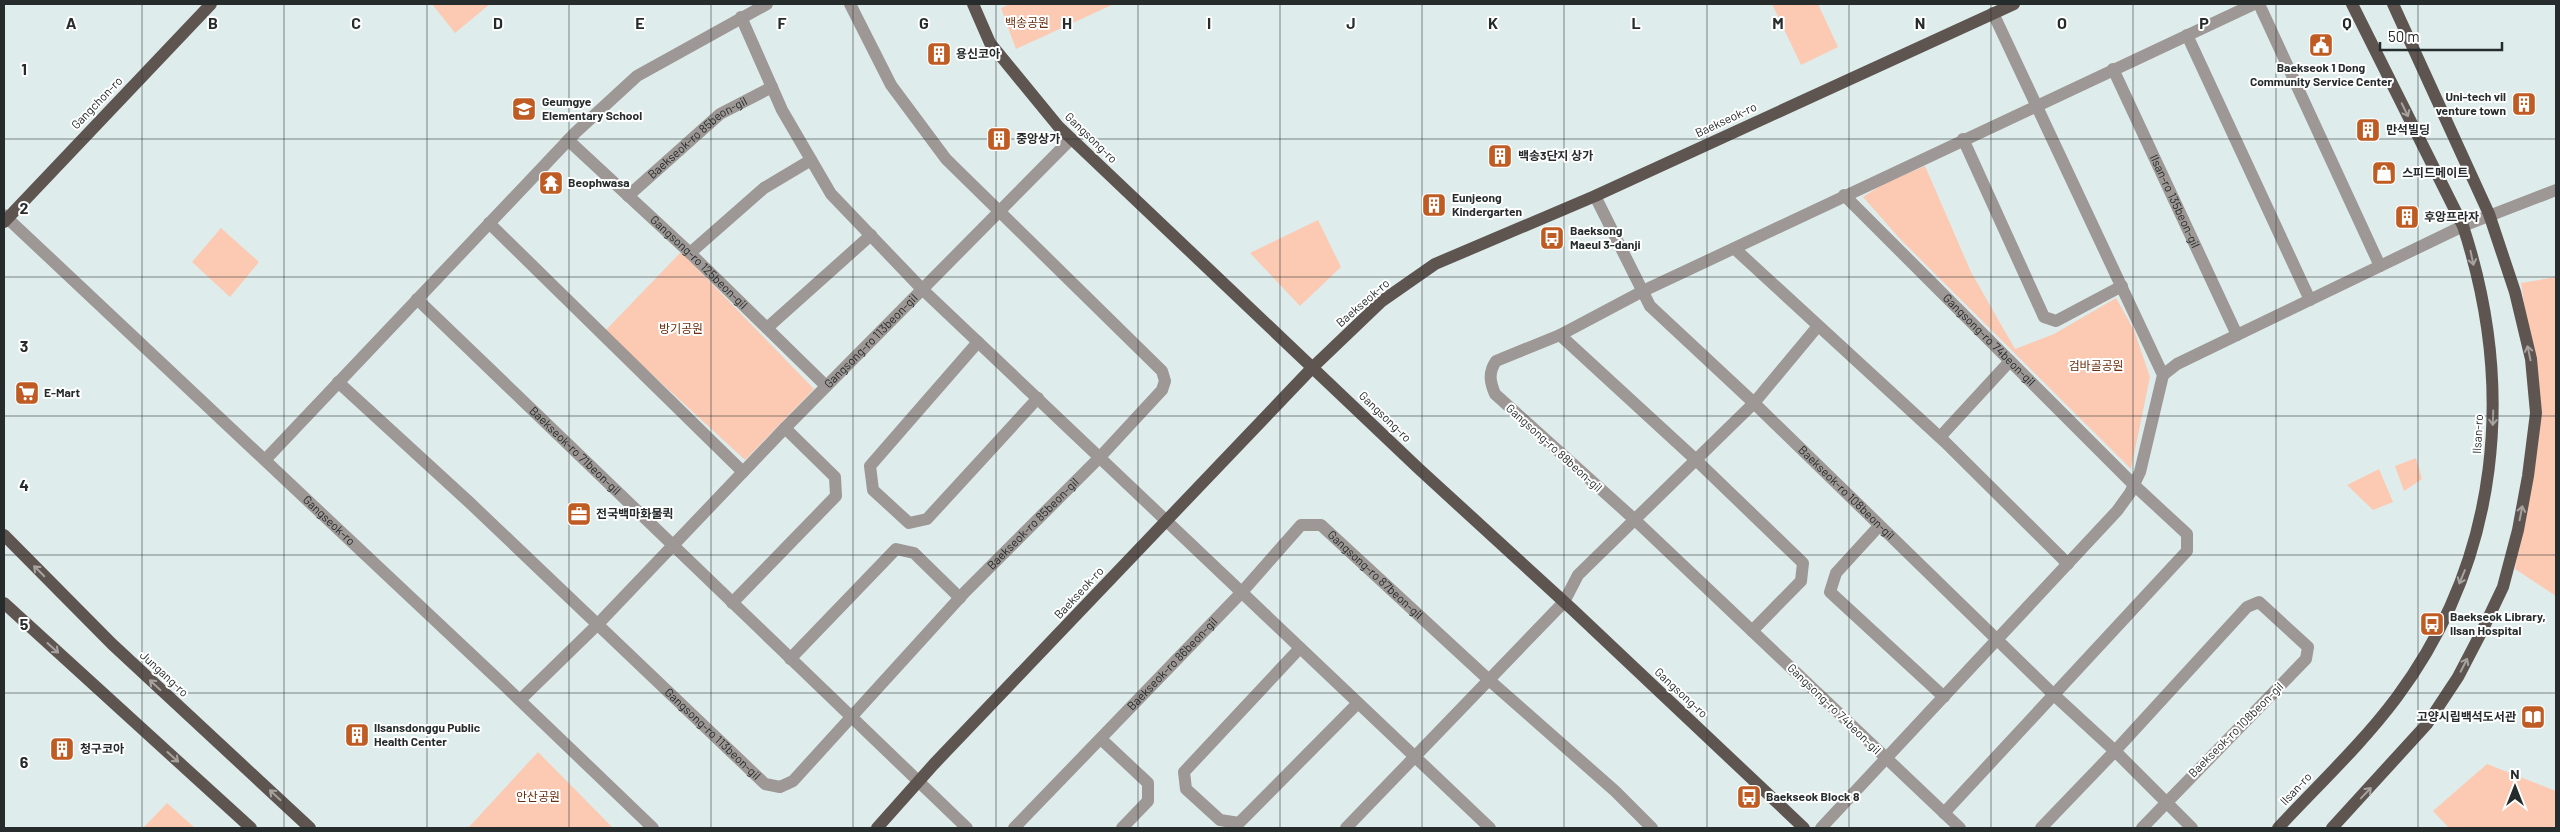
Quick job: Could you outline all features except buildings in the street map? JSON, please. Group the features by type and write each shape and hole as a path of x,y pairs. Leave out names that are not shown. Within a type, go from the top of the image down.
{"main road":[{"name":"Gangchon-ro","path":"5,219 211,4"},
{"name":"Gangsong-ro","path":"973,4 990,43 1058,126 1071,139 1804,828"},
{"name":"Baekseok-ro","path":"877,828 918,782 1312,367 1382,301 1435,264 1595,196 2014,4"},
{"name":"Ilsan-ro","path":"2278,828 2376,724 2397,697 2439,630 2472,554 2492,449 2494,387 2488,333 2471,250 2463,226 2352,4"},
{"path":"2332,828 2384,774 2441,706 2458,677 2503,587 2518,530 2528,476 2536,413 2531,359 2515,292 2489,214 2393,4"},
{"name":"Jungang-ro","path":"4,535 112,644 310,828"},
{"path":"4,603 251,828"}],"street":[{"path":"265,460 568,140 637,76 767,4"},
{"path":"850,4 891,85 946,159 1162,371 1165,381 1162,390 1100,457"},
{"path":"1756,635 1801,581 1803,563 1695,459 1560,335 1643,290 1735,249 2036,104 2254,4"},
{"path":"2259,4 2380,266"},
{"path":"1993,13 2163,375 2177,364 2463,226 2489,214 2556,190"},
{"path":"741,17 782,110 831,194 922,289 1490,828"},
{"path":"2187,35 2310,300"},
{"name":"Ilsan-ro 135beon-gil","path":"2113,69 2237,335"},
{"name":"Baekseok-ro 85beon-gil","path":"628,196 720,114 772,87"},
{"name":"Gangsong-ro 113beon-gil","path":"520,700 597,625 785,428 1071,139"},
{"path":"1963,139 2044,317 2056,320 2122,286"},
{"name":"Gangsong-ro 125beon-gil","path":"568,140 690,254 826,386"},
{"path":"690,254 764,188 811,160"},
{"name":"Gangsong-ro 74beon-gil","path":"1844,195 2134,485"},
{"name":"Baekseok-ro 108beon-gil","path":"1595,196 1650,306 1754,403 2053,694 2115,751 2192,828"},
{"name":"Gangseok-ro","path":"5,219 265,460 653,828"},
{"path":"489,223 743,472"},
{"path":"767,328 871,236"},
{"path":"1735,249 1942,440 2068,564"},
{"name":"Baekseok-ro 71beon-gil","path":"417,299 967,828"},
{"path":"1346,828 1564,602 1578,575 1754,403 1818,326"},
{"name":"Gangsong-ro 88beon-gil","path":"1560,335 1496,361 1490,369 1490,382 1495,394 1634,519 1756,635"},
{"path":"978,342 870,466 872,490 909,522 927,519 1038,398"},
{"path":"1942,440 2010,361"},
{"name":"Gangsong-ro 74beon-gil","path":"1821,828 2117,511 2134,485 2147,447 2163,375"},
{"name":"Gangsong-ro 113beon-gil","path":"338,382 469,502 765,784 780,787 793,781 852,718"},
{"path":"732,603 836,496 835,477 785,428"},
{"name":"Baekseok-ro 85beon-gil","path":"963,595 1100,457"},
{"path":"1944,812 2188,551 2187,534 2134,485"},
{"name":"Gangsong-ro 87beon-gil","path":"1242,592 1301,525 1321,525 1489,680 1615,791 1652,828"},
{"path":"1879,526 1836,574 1830,592 1944,697"},
{"path":"790,659 896,549 914,553 963,595 852,718"},
{"name":"Baekseok-ro 86beon-gil","path":"1014,828 1242,592"},
{"name":"Baekseok-ro 108beon-gil","path":"2115,751 2247,607 2259,602 2308,647 2306,659 2165,802 2142,828"},
{"name":"Gangsong-ro 74beon-gil","path":"1756,635 1960,828"},
{"path":"1300,648 1184,772 1186,789 1220,820 1239,823 1358,703"},
{"path":"1102,738 1148,782 1148,801 1122,828"},
{"path":"2041,828 2115,751"}],"green space":[{"path":"432,4 490,4 455,33"},
{"name":"백송공원","path":"1010,4 1114,4 1016,49 1001,8"},
{"path":"1772,4 1818,4 1838,47 1801,65"},
{"name":"검바골공원","path":"1925,166 1971,272 2015,349 2054,334 2116,298 2134,330 2150,377 2131,469 1902,241 1863,197 1885,183"},
{"path":"1318,220 1341,267 1300,306 1250,253"},
{"path":"221,228 259,262 230,297 192,262"},
{"name":"방기공원","path":"681,252 814,389 745,460 605,331"},
{"path":"2556,277 2556,596 2515,569 2539,402 2521,283"},
{"path":"2416,458 2422,479 2404,491 2395,466"},
{"path":"2379,469 2393,502 2373,510 2347,485"},
{"name":"안산공원","path":"538,752 613,828 468,828"},
{"path":"2487,764 2556,791 2556,828 2449,828 2433,811"},
{"path":"167,803 195,828 143,828"}],"place":[{"name":"Baekseok 1 Dong Community Service Center","path":"2321,45"},
{"name":"용신코아","path":"939,54"},
{"name":"Uni-tech vil venture town","path":"2524,104"},
{"name":"Geumgye Elementary School","path":"524,109"},
{"name":"만석빌딩","path":"2368,130"},
{"name":"중앙상가","path":"999,139"},
{"name":"백송3단지 상가","path":"1500,156"},
{"name":"스피드메이트","path":"2384,173"},
{"name":"Beophwasa","path":"551,183"},
{"name":"Eunjeong Kindergarten","path":"1434,205"},
{"name":"후앙프라자","path":"2407,217"},
{"name":"Baeksong Maeul 3-danji","path":"1552,238"},
{"name":"E-Mart","path":"27,393"},
{"name":"전국백마화물퀵","path":"579,514"},
{"name":"Baekseok Library, Ilsan Hospital","path":"2432,624"},
{"name":"고양시립백석도서관","path":"2533,717"},
{"name":"Ilsansdonggu Public Health Center","path":"357,735"},
{"name":"청구코아","path":"62,749"},
{"name":"Baekseok Block 8","path":"1749,797"}]}
